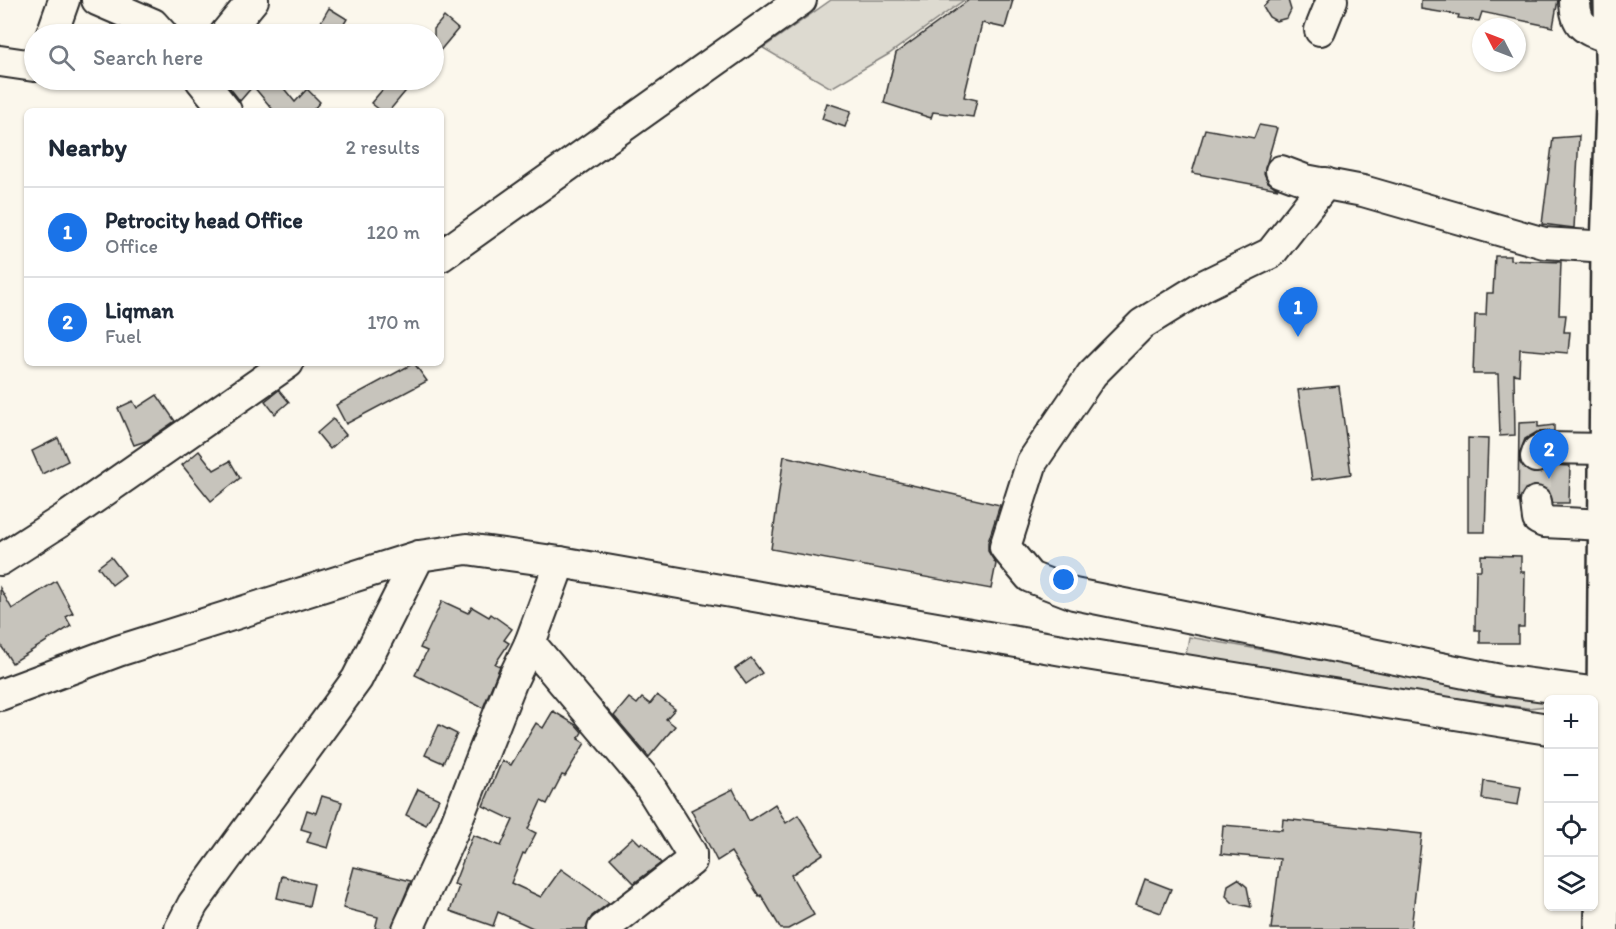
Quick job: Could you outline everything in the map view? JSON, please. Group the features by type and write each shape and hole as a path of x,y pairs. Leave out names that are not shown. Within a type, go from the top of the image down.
{"highway":[{"path":"1602,929 1610,798 1598,735 1606,694 1605,525 1611,447 1608,248 1614,105 1611,0"}],"street":[{"path":"56,24 64,0"},
{"path":"97,0 153,24"},
{"path":"233,24 253,0"},
{"path":"444,254 801,0"},
{"path":"1320,30 1332,0"},
{"path":"1575,0 1575,15 1581,24 1612,39"},
{"path":"0,61 24,65"},
{"path":"209,90 224,108"},
{"path":"1281,171 1305,180 1363,191 1544,243 1608,248"},
{"path":"1326,183 1271,253 1205,285 1142,324 1092,374 1032,462 1005,547 1030,577 1074,594 1500,680 1606,694"},
{"path":"0,560 73,513 284,366"},
{"path":"1536,458 1538,451 1544,448 1611,447"},
{"path":"1536,502 1538,519 1544,522 1605,525"},
{"path":"0,695 118,651 419,556 466,549 560,562 1079,653 1544,728"},
{"path":"180,929 193,904 357,679 419,556"},
{"path":"408,929 452,833 511,683 530,643 560,562"},
{"path":"530,643 647,782 691,853 692,861 603,929"}],"shaded area":[{"path":"831,0 964,0 889,54 831,88 763,48"},
{"path":"1189,637 1544,699 1544,706 1528,708 1185,660"}],"building":[{"path":"969,0 1013,0 1005,28 982,23 964,97 977,100 973,117 933,112 931,118 884,103 896,53"},
{"path":"1270,0 1288,0 1291,10 1287,18 1276,21 1269,17 1263,7"},
{"path":"1421,0 1558,0 1553,27 1526,21 1526,18 1510,18 1482,12 1480,18 1472,18 1472,20 1458,18 1459,15 1421,9"},
{"path":"329,8 347,19 344,24 320,24"},
{"path":"444,17 458,29 444,46 444,24 438,24"},
{"path":"231,90 250,90 240,101"},
{"path":"256,90 285,90 295,102 308,90 320,102 315,108 271,108"},
{"path":"382,90 407,90 392,108 377,108 371,103"},
{"path":"827,103 851,111 845,127 822,119"},
{"path":"1259,125 1277,128 1264,173 1268,182 1278,189 1192,173 1205,129 1254,138"},
{"path":"1579,136 1574,228 1542,224 1553,138"},
{"path":"1495,256 1510,256 1510,260 1561,262 1559,315 1566,315 1564,332 1570,332 1568,353 1520,349 1519,375 1514,374 1515,435 1500,436 1498,374 1473,374 1475,315 1486,315 1487,293 1493,293"},
{"path":"408,366 416,366 427,381 346,424 336,405"},
{"path":"1339,386 1351,474 1312,480 1298,390"},
{"path":"279,390 289,402 275,414 265,401"},
{"path":"157,395 175,421 146,441 134,445 118,408 133,401 137,408"},
{"path":"333,419 346,435 330,449 317,433"},
{"path":"1538,422 1538,427 1554,425 1554,431 1537,432 1525,439 1519,461 1524,469 1540,474 1551,465 1570,466 1569,503 1553,503 1549,491 1535,485 1525,489 1518,503 1519,423"},
{"path":"58,438 68,461 42,474 32,451"},
{"path":"1468,438 1488,439 1485,532 1468,532"},
{"path":"199,451 214,470 230,461 240,478 211,501 182,465"},
{"path":"784,456 1000,505 988,542 988,551 996,564 991,589 771,549"},
{"path":"1481,555 1521,556 1521,572 1525,572 1524,627 1518,627 1518,643 1480,643 1480,630 1475,630 1476,570 1481,570"},
{"path":"111,557 125,575 112,585 98,567"},
{"path":"56,581 73,613 66,617 71,626 12,663 0,644 0,588 12,609"},
{"path":"442,601 468,613 472,607 489,617 491,614 512,629 504,640 509,643 495,664 500,666 483,708 415,675 427,651 420,648"},
{"path":"751,658 762,673 746,684 735,669"},
{"path":"657,695 675,709 666,719 675,726 649,757 614,716 629,698 637,704 642,698 650,704"},
{"path":"553,711 576,725 582,732 578,739 585,743 565,776 562,775 547,804 541,801 528,829 536,833 525,854 523,853 511,883 541,897 561,869 609,903 592,916 586,929 535,929 498,912 493,926 450,911 459,886 454,884 473,835 501,846 513,820 483,806 502,761 511,765 536,723 543,728"},
{"path":"439,725 457,734 443,763 425,755"},
{"path":"1484,781 1521,787 1518,805 1482,799"},
{"path":"418,789 439,799 426,825 406,815"},
{"path":"733,789 749,821 775,804 786,823 798,815 823,854 791,875 814,915 788,929 781,929 731,852 717,861 691,810"},
{"path":"322,796 342,802 328,848 307,842 311,832 301,829 307,810 316,813"},
{"path":"1283,819 1422,834 1411,929 1271,929 1280,859 1221,854 1223,825 1282,830"},
{"path":"633,837 640,844 642,842 661,863 634,883 610,858"},
{"path":"354,867 411,881 391,929 375,929 378,917 343,908"},
{"path":"282,876 314,884 309,906 277,898"},
{"path":"1145,879 1171,889 1161,913 1136,904"},
{"path":"1238,879 1247,887 1251,907 1233,903 1226,896 1228,885"}],"tunnel":[{"path":"1536,457 1536,502"}],"place":[{"name":"Petrocity head Office","path":"1298,337"},
{"name":"Liqman","path":"1549,479"}]}
